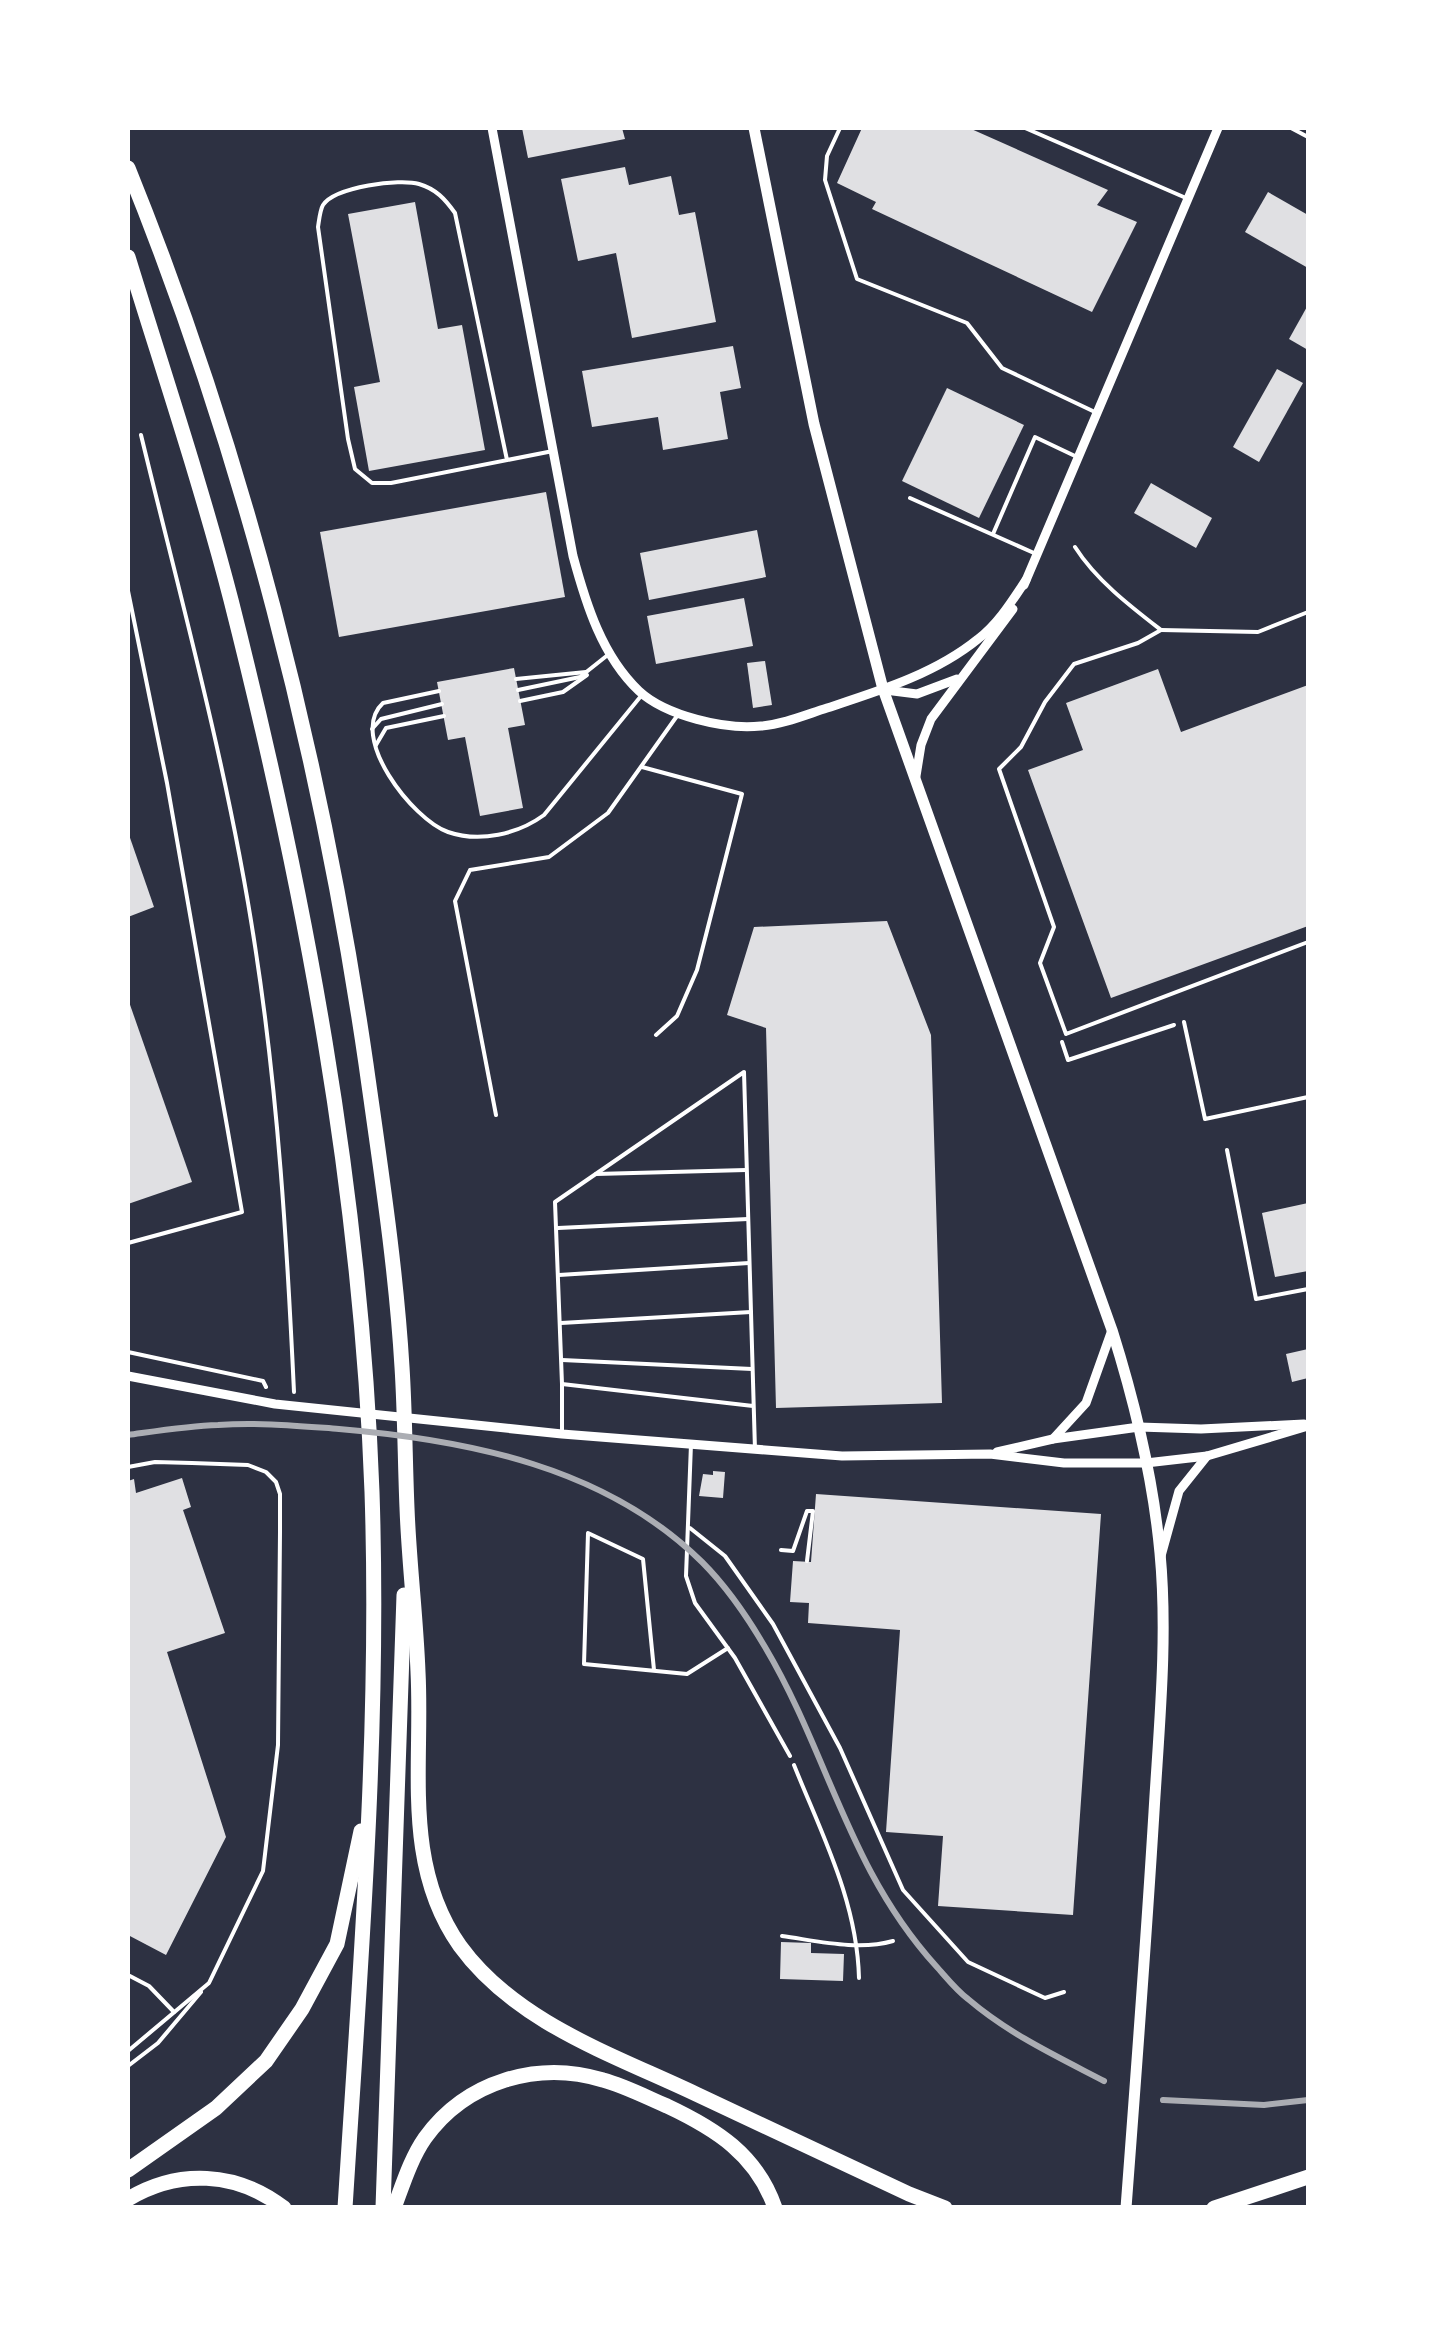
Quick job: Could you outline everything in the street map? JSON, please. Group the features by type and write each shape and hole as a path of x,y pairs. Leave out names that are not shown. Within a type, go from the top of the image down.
{"highway":[{"path":"128,168 210,398 252,539 308,753 345,935 388,1227 402,1369 419,1677 419,1830 424,1867 438,1905 458,1943 516,2004 945,2208"},
{"path":"128,257 230,598 302,910 332,1069 363,1361 372,1494 371,1788 345,2208"},
{"path":"383,2208 407,1511"},
{"path":"128,2170 216,2108 266,2061 302,2009 336,1944 371,1788"},
{"path":"394,2208 424,2139 454,2106 491,2084 513,2077 560,2072 605,2080 721,2135 751,2161 776,2208"},
{"path":"128,2199 163,2182 196,2176 245,2186 284,2208"},
{"path":"1214,2208 1308,2177"},
{"path":"1197,2208 1243,2198"}],"main road":[{"path":"754,128 814,424 883,689 1112,1330 1140,1427 1161,1558 1157,1762 1126,2208"}],"street":[{"path":"492,128 583,592 610,654 642,694 712,724 777,724 883,689 947,661 982,636 1026,580"},
{"path":"916,776 930,720 958,678 1002,626 1026,580 1218,128"},
{"path":"883,689 918,694 958,678"},
{"path":"1053,1439 1086,1404 1112,1330"},
{"path":"128,1376 275,1404 562,1434 842,1456 990,1454 1064,1463 1146,1463 1207,1456 1308,1425"},
{"path":"990,1454 1053,1439 1140,1427 1308,1425"},
{"path":"1161,1558 1179,1491 1207,1456"}],"lane":[{"path":"840,128 827,156 825,180 857,279 967,323 1002,368 1097,413"},
{"path":"1025,128 1188,199"},
{"path":"1290,128 1308,137"},
{"path":"507,460 454,213 442,196 422,184 406,181 338,192 322,206 318,227 355,469 372,483 391,483 553,451"},
{"path":"993,534 1035,437 1078,457"},
{"path":"910,498 1038,554"},
{"path":"1075,547 1087,565 1161,630"},
{"path":"128,591 167,782 242,1212 128,1243"},
{"path":"1308,612 1258,632 1161,630 1074,664 1045,702 1021,747 998,769 1054,927 1040,963 1066,1034 1308,942"},
{"path":"520,701 564,692 610,654"},
{"path":"516,680 591,671"},
{"path":"518,690 580,677 591,671"},
{"path":"440,691 383,703 372,719 372,730 381,762 402,795 430,822 447,832 468,836 528,827 544,815 642,694"},
{"path":"372,730 381,719 442,704"},
{"path":"496,1115 456,901 470,870 549,857 608,812 679,712"},
{"path":"376,745 386,728 444,716"},
{"path":"642,767 742,794 697,970 677,1016 656,1035"},
{"path":"1184,1022 1205,1119 1308,1097"},
{"path":"562,1434 555,1202 744,1072 754,1450"},
{"path":"1227,1150 1256,1298 1308,1289"},
{"path":"595,1174 746,1170"},
{"path":"556,1228 748,1219"},
{"path":"558,1275 749,1264"},
{"path":"560,1323 751,1312"},
{"path":"561,1360 752,1369"},
{"path":"562,1384 753,1406"},
{"path":"691,1444 686,1576 695,1603 728,1648 790,1756"},
{"path":"128,1467 156,1462 248,1465 266,1472 276,1482 280,1494 278,1744 272,1821 263,1871 209,1983 158,2043 128,2066"},
{"path":"690,1528 725,1556 774,1624 840,1748 903,1890 968,1962 1045,1998 1064,1992"},
{"path":"654,1670 643,1558 588,1533 584,1664 687,1674 728,1648"},
{"path":"128,1977 150,1986 174,2012"},
{"path":"128,2051 209,1983"}],"path":[{"path":"141,435 232,814 255,945 275,1090 295,1406"},
{"path":"1066,1034 1062,1043 1068,1060 1184,1022"},
{"path":"128,1352 264,1381 275,1404"},
{"path":"792,1551 807,1511 813,1511 807,1561"},
{"path":"780,1550 808,1552"},
{"path":"790,1756 848,1897 859,1978"},
{"path":"782,1936 876,1946 893,1941"}],"building":[{"path":"522,128 622,128 625,139 528,158"},
{"path":"862,128 969,128 1108,190 1097,205 1137,222 1092,312 872,209 876,202 837,183"},
{"path":"625,167 629,185 671,176 679,215 695,212 716,322 632,338 616,253 578,261 561,179"},
{"path":"1268,192 1308,215 1308,268 1245,232"},
{"path":"415,202 438,329 462,325 485,450 369,471 354,387 380,382 348,214"},
{"path":"1308,305 1308,350 1289,339"},
{"path":"733,346 741,388 720,392 728,439 663,450 658,417 592,427 582,371"},
{"path":"1277,369 1303,383 1259,462 1233,447"},
{"path":"947,388 1024,425 979,518 902,481"},
{"path":"1151,483 1212,518 1196,548 1134,513"},
{"path":"546,492 565,597 339,637 320,532"},
{"path":"757,530 766,577 649,600 640,553"},
{"path":"744,598 753,646 656,664 647,616"},
{"path":"765,661 772,705 753,708 747,663"},
{"path":"514,668 525,725 508,728 523,808 480,816 465,737 448,740 437,682"},
{"path":"1158,669 1181,732 1308,685 1308,926 1111,998 1028,770 1083,750 1066,703"},
{"path":"128,832 154,907 128,917"},
{"path":"887,921 931,1035 942,1403 776,1408 766,1028 727,1015 754,927"},
{"path":"128,999 192,1182 128,1204"},
{"path":"1308,1203 1308,1271 1275,1277 1262,1213"},
{"path":"1308,1349 1308,1378 1292,1382 1286,1354"},
{"path":"713,1471 725,1472 723,1498 699,1496 703,1474 713,1475"},
{"path":"182,1478 191,1507 183,1510 225,1633 167,1652 226,1837 166,1955 128,1935 128,1481 134,1479 136,1493"},
{"path":"816,1494 1101,1514 1073,1915 938,1906 943,1836 886,1832 900,1630 808,1623 809,1603 790,1602 793,1561 811,1562"},
{"path":"781,1942 811,1943 811,1953 844,1954 843,1981 780,1979"}],"railway":[{"path":"128,1435 195,1426 264,1424 437,1441 533,1464 579,1481 664,1529 711,1571 758,1636 787,1688 860,1851 906,1929 955,1988 984,2012 1033,2044 1104,2081"},
{"path":"1163,2100 1264,2105 1308,2100"}]}
